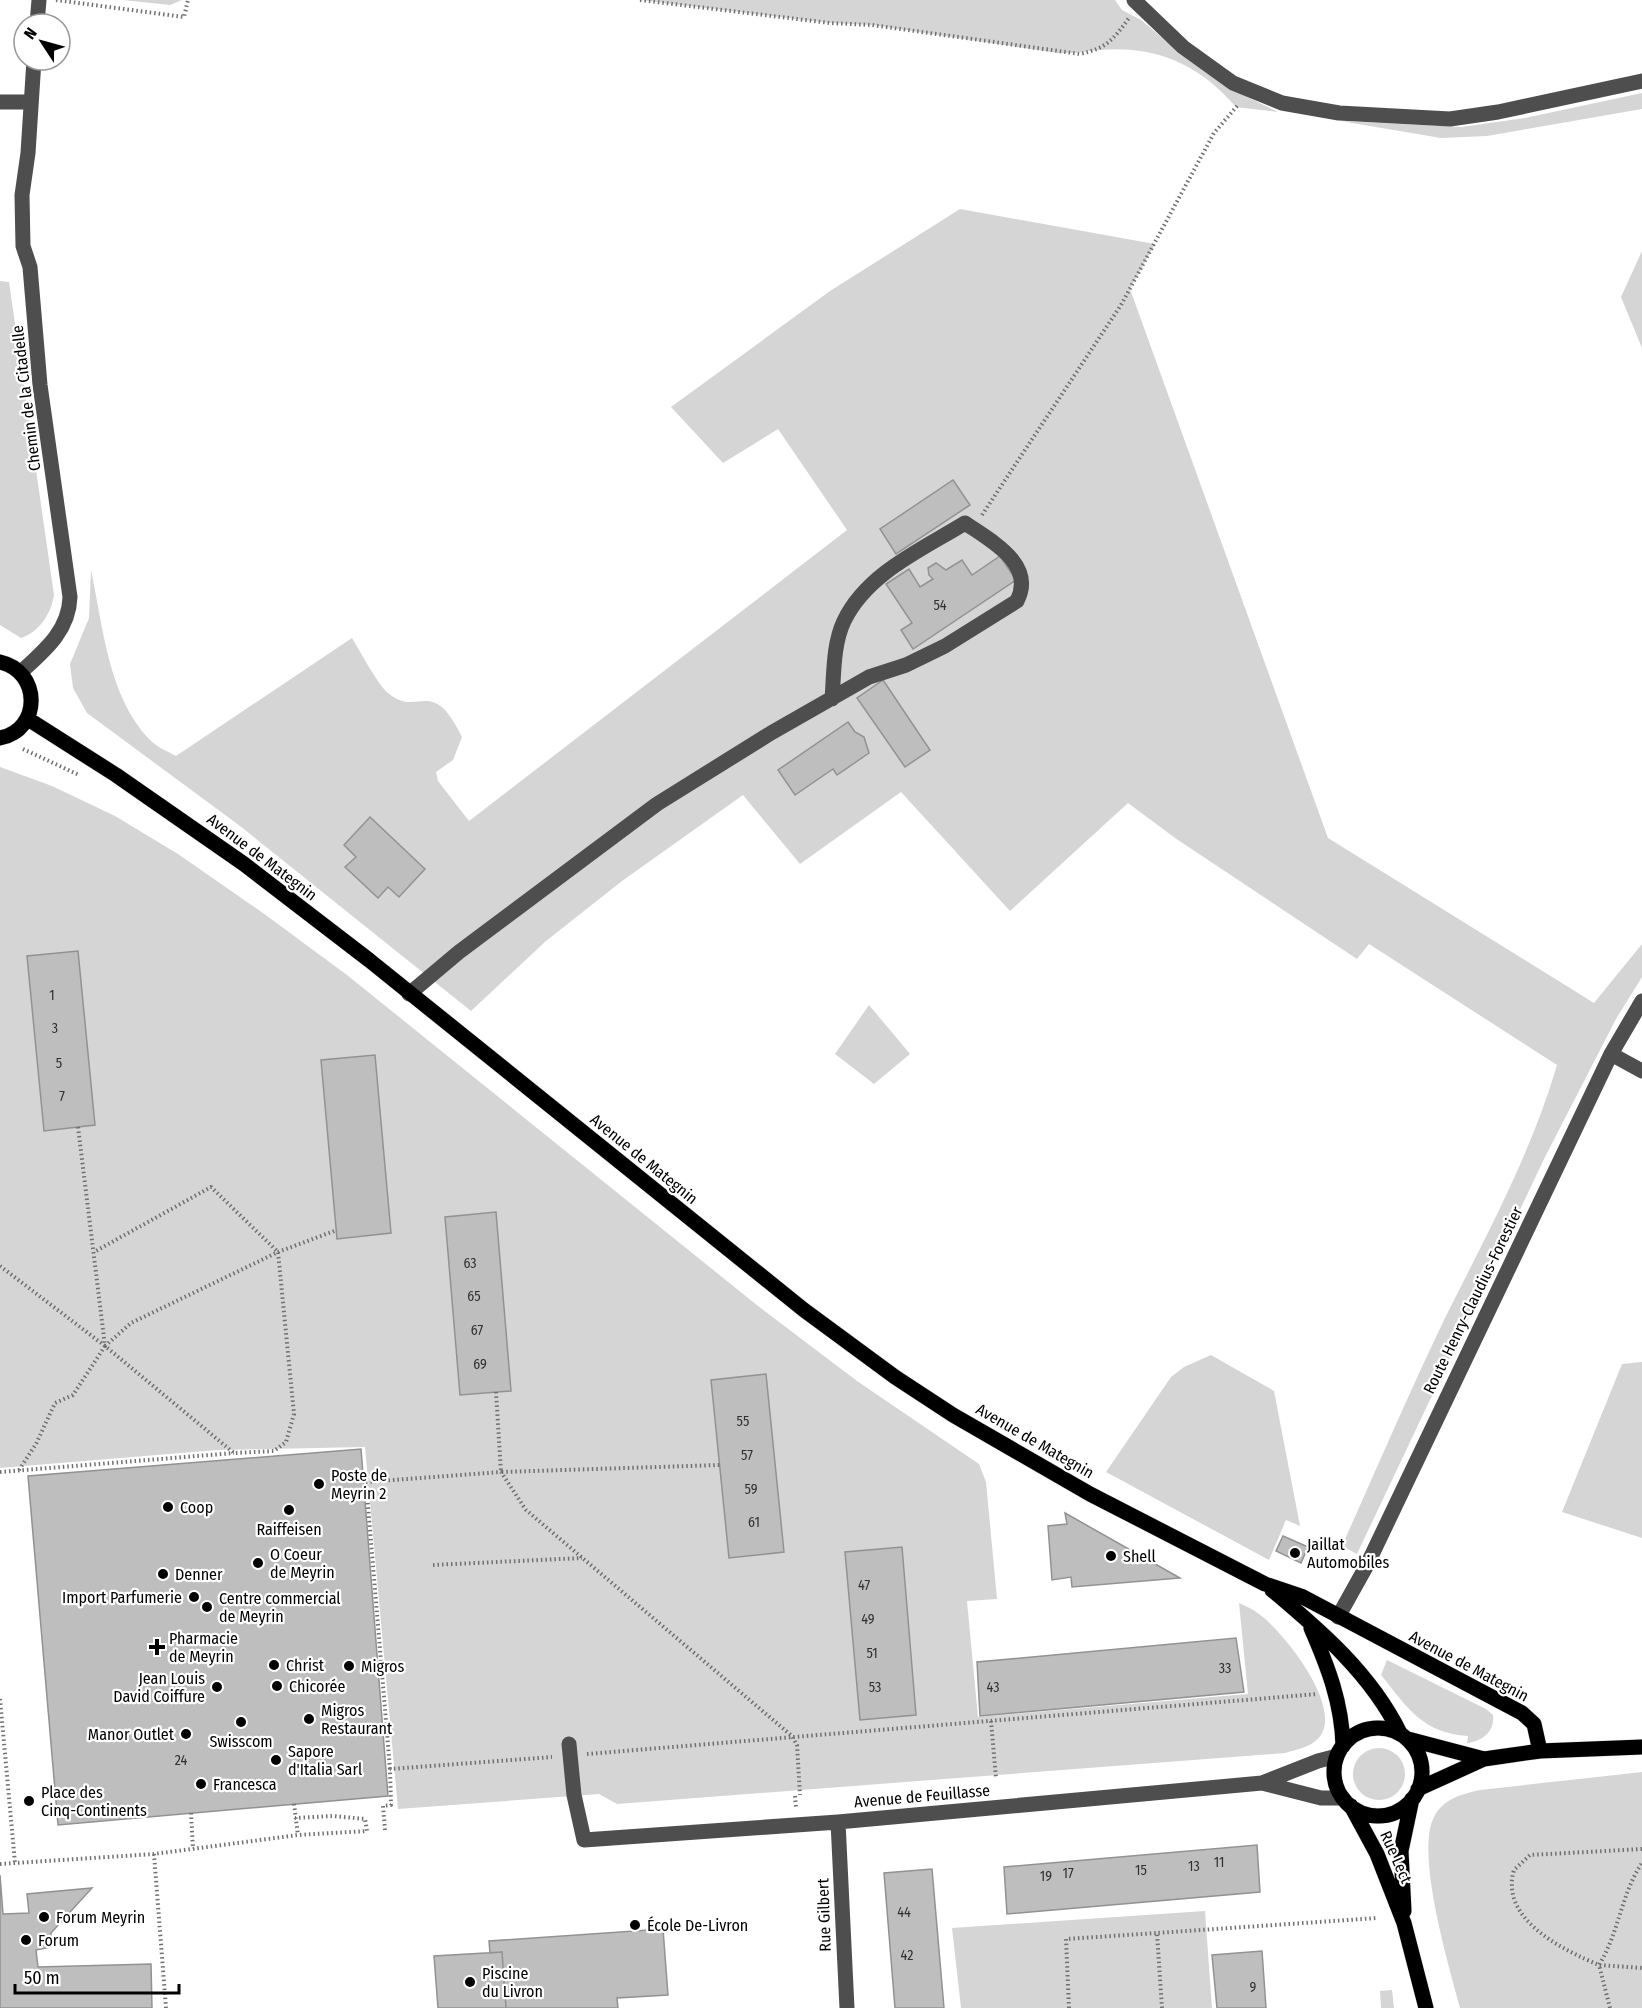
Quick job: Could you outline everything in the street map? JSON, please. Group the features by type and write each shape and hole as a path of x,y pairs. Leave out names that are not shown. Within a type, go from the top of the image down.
{"main road":[{"path":"0,662 21,672 32,694 28,719 18,731 0,738"},
{"name":"Avenue de Mategnin","path":"28,719 199,831 369,960 804,1311 895,1377 953,1415 1071,1484 1265,1584 1301,1596 1522,1713 1534,1724 1540,1751"},
{"name":"Avenue de Mategnin","path":"1265,1584 1348,1657 1389,1711 1404,1736"},
{"name":"Avenue de Mategnin","path":"1309,1625 1335,1689 1342,1722 1340,1751"},
{"path":"1484,1759 1382,1728 1364,1730 1340,1751 1335,1778 1347,1802 1371,1815 1383,1815 1404,1807 1415,1794 1484,1759 1540,1751 1642,1747"},
{"path":"1404,1736 1415,1747 1422,1767 1415,1794"},
{"name":"Rue Lect","path":"1404,1923 1401,1851 1415,1794"},
{"name":"Rue Lect","path":"1347,1802 1377,1854 1404,1923 1426,2008"}],"street":[{"path":"1137,3 1159,26 1207,66 1252,93 1282,103 1338,113 1450,119 1498,112 1642,81"},
{"name":"Chemin de la Citadelle","path":"21,672 60,633 68,614 70,597 40,385 30,267 23,246 22,195 28,153 33,72"},
{"path":"0,102 30,102"},
{"path":"409,994 459,952 612,835 752,745 832,699 869,677 906,665 945,646 1017,601 1023,589 1014,562 1006,552 965,523 879,577 844,621 840,634 832,699"},
{"name":"Route Henry-Claudius-Forestier","path":"1338,1617 1367,1565 1611,1054 1642,1001"},
{"path":"1611,1054 1642,1071"},
{"name":"Avenue de Feuillasse","path":"569,1744 574,1795 584,1840 838,1822 1262,1783 1340,1751"},
{"name":"Avenue de Feuillasse","path":"1262,1783 1347,1802"},
{"name":"Rue Gilbert","path":"838,1822 847,2008"}],"path":[{"path":"52,0 184,16 188,0"},
{"path":"640,0 830,23 872,25 1080,54 1099,50 1110,43 1137,3"},
{"path":"973,529 1121,305 1214,133 1236,107 1252,93"},
{"path":"15,745 85,779"},
{"path":"78,1127 105,1346"},
{"path":"0,1472 274,1451 286,1442 292,1428 294,1414 278,1252 211,1187 94,1252"},
{"path":"18,1471 36,1444 55,1403 73,1395 105,1346 131,1323 278,1252 337,1230"},
{"path":"0,1266 105,1346 234,1453"},
{"path":"496,1392 501,1472 526,1510 792,1736 797,1745 800,1795"},
{"path":"390,1769 366,1482 501,1472 720,1465"},
{"path":"433,1565 583,1558"},
{"path":"792,1736 1323,1693"},
{"path":"0,1700 15,1863"},
{"path":"991,1720 996,1778"},
{"path":"294,1804 298,1835"},
{"path":"191,1813 193,1849"},
{"path":"0,1864 154,1854 298,1835 367,1831 365,1819 333,1816 295,1818"},
{"path":"1642,1849 1530,1855 1518,1862 1514,1869 1512,1889 1520,1910 1540,1932 1566,1951 1599,1965 1642,1968"},
{"path":"154,1854 166,2008"},
{"path":"1610,2008 1599,1965 1611,1946 1623,1904 1642,1863"},
{"path":"1069,2008 1066,1939 1377,1918"},
{"path":"1157,1933 1162,2008"}],"shaded area":[{"path":"123,0 182,0 170,5"},
{"path":"640,0 1115,0 1122,10 1141,20 1185,57 1237,92 1278,112 1236,107 1222,92 1192,69 1176,61 1140,51 1120,49 1058,53 872,25 830,23"},
{"path":"1642,93 1642,109 1487,136 1441,138 1340,121 1461,127 1525,118"},
{"path":"960,209 1155,244 1130,289 1328,838 1594,1003 1642,944 1642,977 1616,1019 1545,1157 1357,1554 1342,1546 1445,1318 1521,1163 1557,1065 1369,944 1357,959 1175,838 1128,803 1010,911 901,792 800,864 743,795 622,881 546,941 471,1011 240,826 87,713 73,688 70,664 89,618 91,570 109,659 124,702 135,722 149,739 158,747 176,756 352,638 374,676 388,693 399,700 408,702 433,702 442,707 451,718 462,737 453,760 436,772 438,781 469,821 847,530 778,429 723,463 671,407 830,291"},
{"path":"1642,251 1642,348 1621,297"},
{"path":"0,281 9,282 54,595 50,609 39,627 21,638 0,625"},
{"path":"0,767 52,786 115,816 178,854 263,913 347,975 758,1306 857,1381 979,1464 986,1482 997,1599 967,1601 978,1717 1248,1694 1239,1603 1269,1623 1307,1669 1323,1705 1325,1722 1321,1735 1310,1745 1285,1753 617,1804 599,1794 398,1809 365,1447 217,1450 0,1468"},
{"path":"869,1005 910,1054 874,1084 835,1054"},
{"path":"1211,1355 1274,1391 1300,1526 1286,1520 1269,1560 1106,1472 1171,1377 1184,1367"},
{"path":"1642,1362 1642,1538 1562,1512 1622,1364"},
{"path":"1387,1660 1486,1709 1493,1715 1490,1730 1478,1740 1467,1743 1468,1736 1452,1734 1427,1724 1408,1708 1381,1675"},
{"path":"1379,1748 1389,1750 1397,1756 1403,1764 1405,1774 1403,1784 1397,1792 1389,1798 1379,1800 1369,1798 1361,1792 1355,1784 1353,1774 1355,1764 1361,1756 1369,1750"},
{"path":"1642,1772 1642,2008 1460,2008 1436,1911 1428,1856 1429,1834 1438,1811 1454,1798 1480,1790"},
{"path":"1205,1911 1212,2008 961,2008 952,1928"},
{"path":"1392,1990 1394,2008 1381,2008 1380,1991"}],"building":[{"path":"953,480 970,505 896,554 880,529"},
{"path":"1000,556 1016,580 913,649 901,630 912,623 886,584 909,569 920,587 933,579 929,575 928,568 936,563 946,570 962,560 972,575"},
{"path":"883,680 930,750 905,767 857,698"},
{"path":"848,722 855,732 864,737 869,753 837,775 833,769 795,795 778,770"},
{"path":"370,817 425,869 399,897 388,887 378,898 345,867 356,857 344,845"},
{"path":"78,951 95,1125 44,1131 27,956"},
{"path":"375,1055 391,1233 337,1239 321,1060"},
{"path":"496,1212 511,1391 460,1395 445,1217"},
{"path":"766,1374 784,1552 729,1558 711,1380"},
{"name":"Centre commercial de Meyrin","path":"361,1449 388,1796 58,1825 28,1476"},
{"path":"1065,1513 1180,1578 1072,1587 1071,1577 1052,1580 1048,1526 1067,1524"},
{"path":"1283,1536 1308,1547 1301,1563 1276,1551"},
{"path":"902,1547 916,1715 860,1720 845,1552"},
{"path":"1236,1638 1244,1692 980,1716 977,1662"},
{"path":"1257,1845 1260,1892 1007,1914 1004,1867"},
{"path":"932,1869 944,2008 895,2008 884,1873"},
{"name":"Forum","path":"0,1875 3,1914 29,1913 27,1894 92,1888 51,1933 51,1947 36,1950 38,1967 151,1964 152,2008 0,2008"},
{"path":"663,1929 668,1995 617,1998 618,2008 506,2008 502,1952 490,1953 489,1941"},
{"path":"1262,1951 1266,2008 1217,2008 1212,1955"},
{"name":"Piscine du Livron","path":"502,1952 506,2008 438,2008 434,1956"}],"place":[{"name":"Poste de Meyrin 2","path":"319,1484"},
{"name":"Coop","path":"168,1507"},
{"name":"Raiffeisen","path":"289,1510"},
{"name":"Jaillat Automobiles","path":"1295,1553"},
{"name":"Shell","path":"1111,1556"},
{"name":"O Coeur de Meyrin","path":"258,1563"},
{"name":"Denner","path":"163,1574"},
{"name":"Import Parfumerie","path":"194,1597"},
{"name":"Centre commercial de Meyrin","path":"207,1607"},
{"name":"Pharmacie de Meyrin","path":"157,1647"},
{"name":"Christ","path":"274,1665"},
{"name":"Migros","path":"349,1666"},
{"name":"Chicorée","path":"277,1686"},
{"name":"Jean Louis David Coiffure","path":"217,1687"},
{"name":"Migros Restaurant","path":"309,1719"},
{"name":"Swisscom","path":"241,1722"},
{"name":"Manor Outlet","path":"186,1734"},
{"name":"Sapore d'Italia Sarl","path":"276,1760"},
{"name":"Francesca","path":"201,1784"},
{"name":"Place des Cinq-Continents","path":"29,1801"},
{"name":"Forum Meyrin","path":"44,1917"},
{"name":"École De-Livron","path":"635,1925"},
{"name":"Forum","path":"26,1940"},
{"name":"Piscine du Livron","path":"470,1982"}]}
